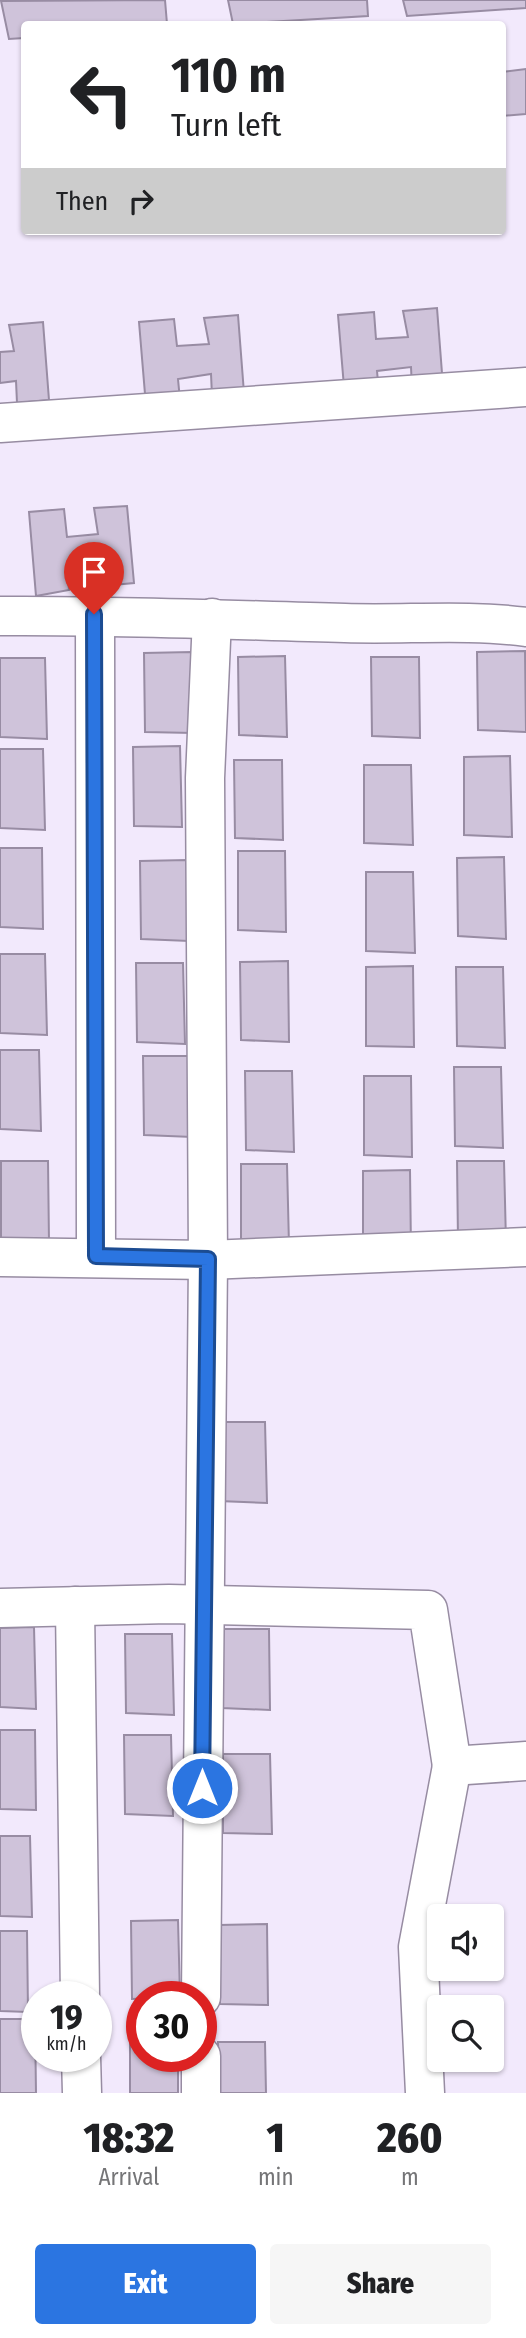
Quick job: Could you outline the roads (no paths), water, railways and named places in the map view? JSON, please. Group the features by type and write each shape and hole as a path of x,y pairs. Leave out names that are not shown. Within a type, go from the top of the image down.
{"street":[{"path":"0,423 526,387"},
{"path":"0,616 94,614 348,623 497,623 526,627"},
{"path":"94,614 96,1256"},
{"path":"201,1981 208,1259 205,778 212,618"},
{"path":"0,1257 208,1259 526,1247"},
{"path":"0,1608 203,1605 428,1610 452,1766 418,1947 425,2093"},
{"path":"75,1606 80,1981"},
{"path":"452,1766 526,1761"},
{"path":"81,2072 82,2093"},
{"path":"201,2072 201,2093"}]}
